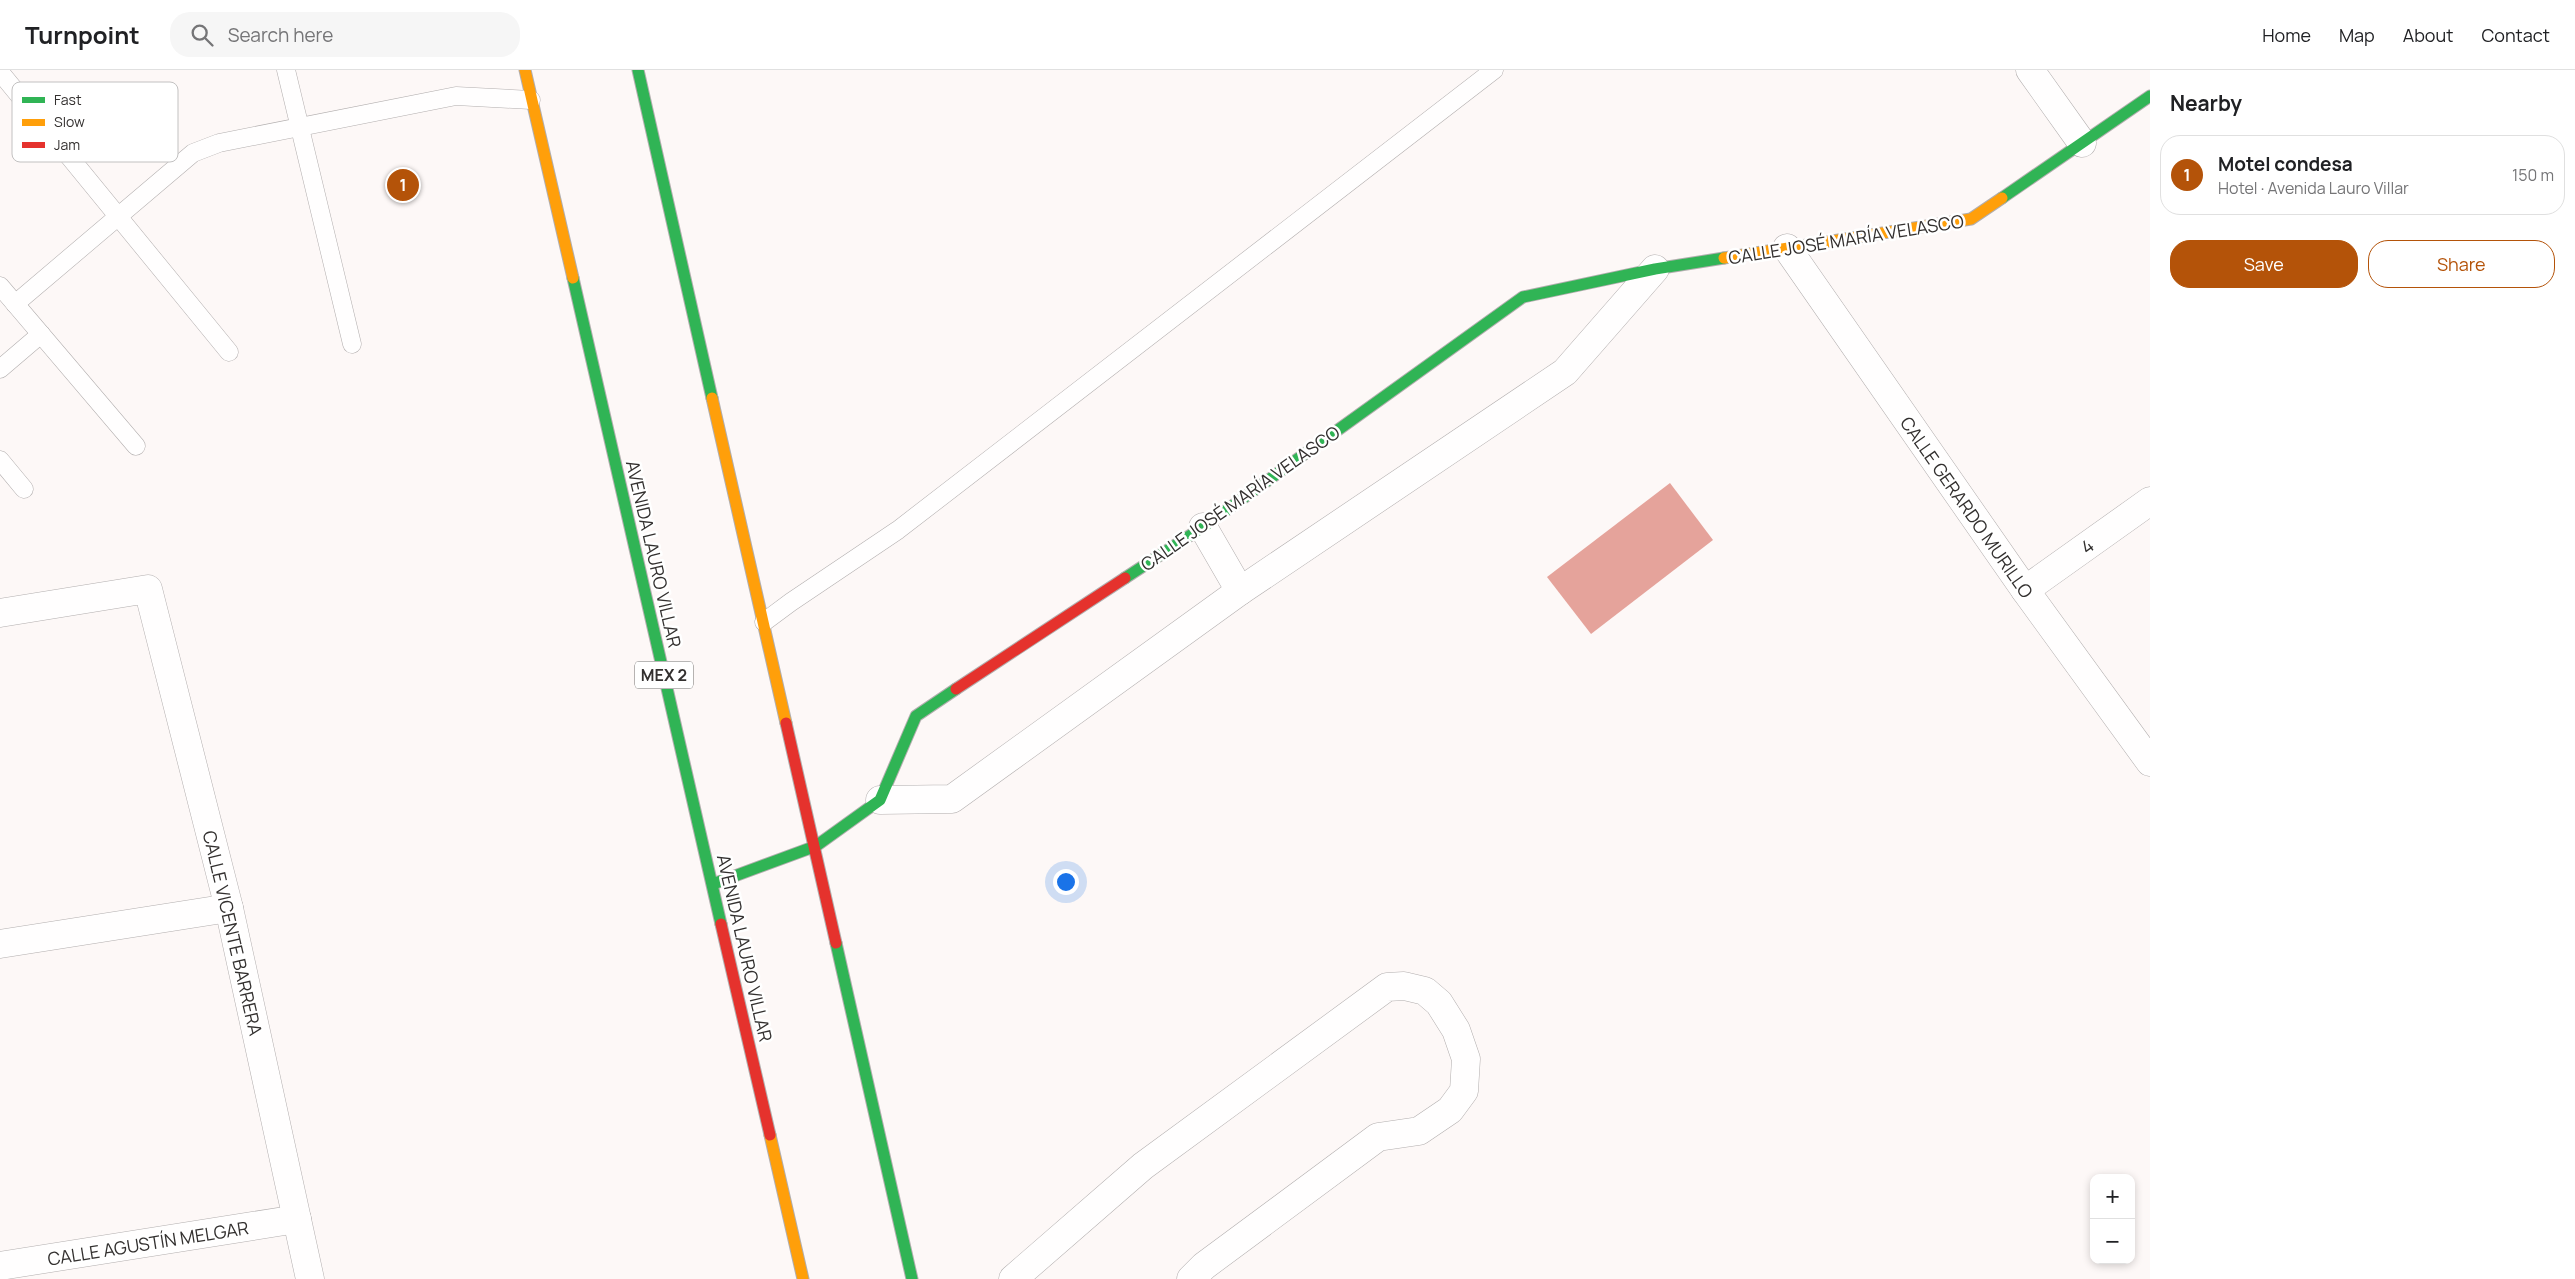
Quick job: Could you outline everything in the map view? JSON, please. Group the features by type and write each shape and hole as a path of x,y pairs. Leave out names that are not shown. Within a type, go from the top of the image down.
{"main road":[{"name":"AVENIDA LAURO VILLAR","path":"525,70 803,1279"},
{"path":"638,70 816,846 912,1279"},
{"name":"CALLE JOSÉ MARÍA VELASCO","path":"880,800 916,716 1203,527 1524,297 1655,269 1972,219 2150,96"},
{"path":"713,884 816,846 880,800"}],"street":[{"path":"2030,70 2082,144"},
{"name":"CALLE GERARDO MURILLO","path":"1787,248 2025,590 2150,762"},
{"path":"880,800 952,799 1240,591 1565,372 1655,269"},
{"name":"4","path":"2025,590 2150,501"},
{"path":"1203,527 1240,591"},
{"name":"CALLE VICENTE BARRERA","path":"0,612 148,588 229,908 310,1279"},
{"path":"0,944 229,908"},
{"path":"1013,1279 1143,1166 1387,987 1404,986 1425,991 1440,1003 1456,1030 1466,1059 1464,1091 1450,1110 1419,1131 1378,1137 1204,1266 1191,1279"},
{"name":"CALLE AGUSTÍN MELGAR","path":"0,1266 297,1219"}],"lane":[{"path":"286,70 352,344"},
{"path":"764,622 898,530 1494,70"},
{"path":"0,72 12,87"},
{"path":"15,304 193,153 219,143 300,125 456,96 531,100"},
{"path":"74,162 229,352"},
{"path":"0,286 136,446"},
{"path":"0,369 41,334"},
{"path":"0,460 24,489"}],"shaded area":[{"path":"1670,483 1713,540 1591,634 1547,577"}],"traffic: fast":[{"path":"638,70 712,398"},
{"path":"2002,198 2150,96"},
{"path":"1125,578 1203,527 1523,297 1655,269 1724,258"},
{"path":"573,278 721,924"},
{"path":"713,884 816,846 880,800 916,716 956,689"},
{"path":"836,943 912,1279"}],"traffic: slow":[{"path":"525,70 573,278"},
{"path":"1724,258 1971,219 2002,198"},
{"path":"712,398 786,723"},
{"path":"770,1135 803,1279"}],"traffic: jam":[{"path":"956,689 1125,578"},
{"path":"786,723 836,943"},
{"path":"721,924 770,1135"}],"place":[{"name":"Motel condesa","path":"403,185"}]}
